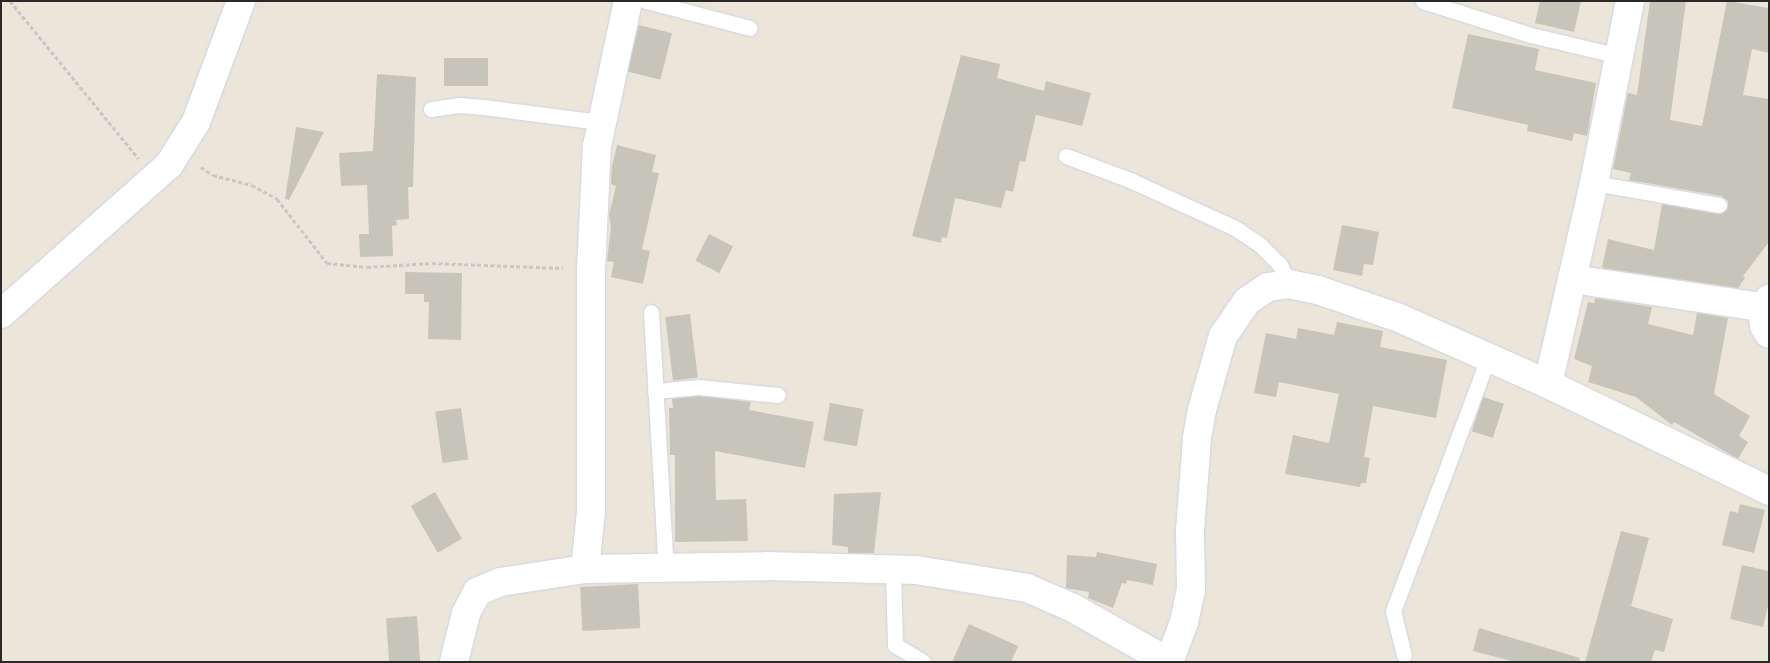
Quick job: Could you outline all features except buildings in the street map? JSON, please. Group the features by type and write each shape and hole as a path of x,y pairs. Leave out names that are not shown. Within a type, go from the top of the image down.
{"street":[{"path":"1,314 154,178 178,152 196,122 240,1"},
{"path":"585,569 590,512 591,271 600,122 628,1"},
{"path":"1548,384 1594,184 1630,1"},
{"path":"1572,279 1766,303 1764,326 1769,334"},
{"path":"454,662 466,613 477,592 500,582 535,575 585,569 767,566 916,570 1027,588 1073,608 1169,662 1184,622 1191,590 1190,531 1196,438 1215,357 1223,336 1247,301 1268,287 1289,284 1318,290 1397,316 1548,384 1769,491"}],"lane":[{"path":"646,1 750,28"},
{"path":"1423,1 1530,35 1619,56"},
{"path":"431,109 459,105 600,122"},
{"path":"1066,156 1132,181 1235,228 1260,245 1280,265 1289,284"},
{"path":"1594,184 1719,205"},
{"path":"651,312 666,569"},
{"path":"1404,655 1393,611 1488,358"},
{"path":"655,391 699,387 778,395"},
{"path":"893,569 896,645 923,662"}],"path":[{"path":"10,1 154,178"},
{"path":"178,152 213,174 252,185 277,199 328,263 367,267 432,262 527,264 591,271"}]}
